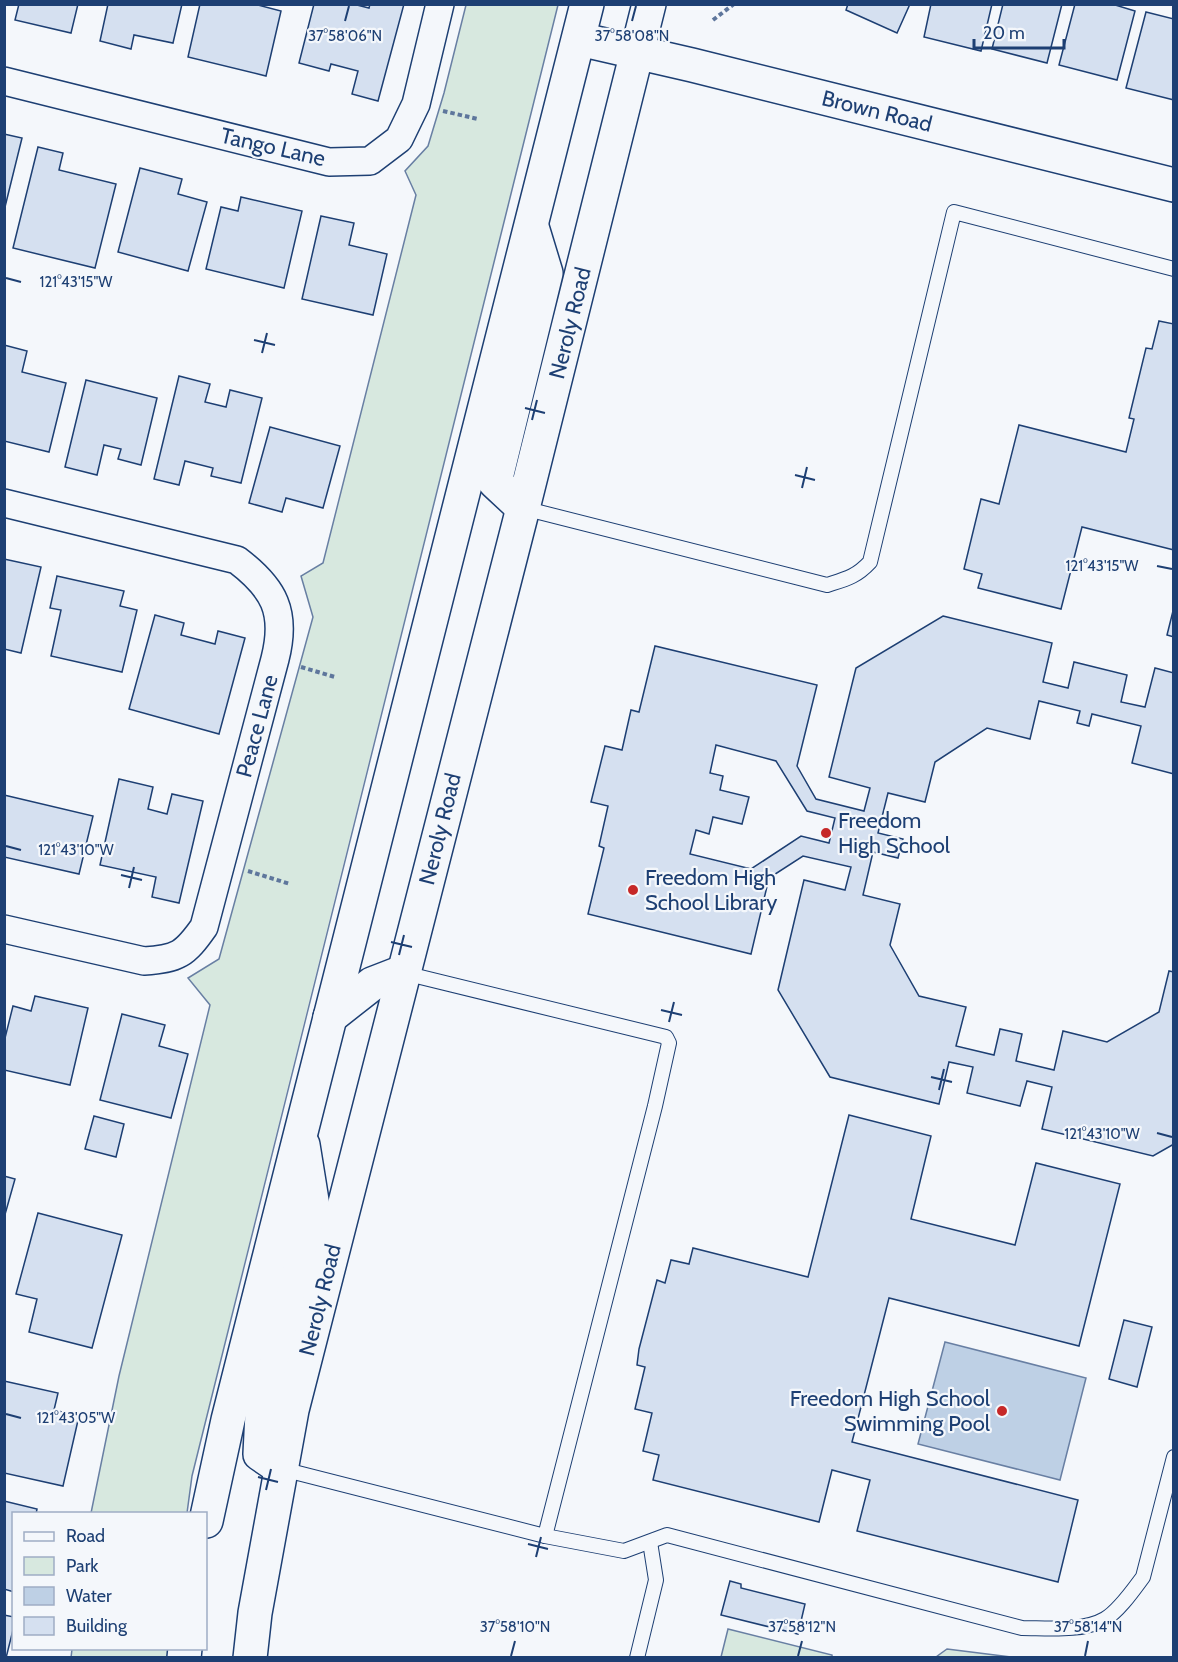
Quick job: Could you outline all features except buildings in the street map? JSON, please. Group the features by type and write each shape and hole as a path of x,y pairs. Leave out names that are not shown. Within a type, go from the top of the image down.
{"street":[{"name":"Tango Lane","path":"4,81 329,162 370,161 399,139 416,104 440,4"},
{"path":"207,1516 228,1420 588,4"},
{"name":"Neroly Road","path":"250,1658 255,1613 292,1410 523,508 649,4"},
{"name":"Brown Road","path":"579,39 1173,185"},
{"path":"523,508 495,482 546,273 532,225"},
{"name":"Peace Lane","path":"4,503 237,560 258,576 277,607 279,645 204,927 189,949 165,960 144,962 4,929"},
{"path":"330,1017 372,984 403,972"},
{"path":"282,1469 260,1454 262,1413 313,1207 301,1132"}],"lane":[{"path":"523,508 827,585 845,580 859,574 870,562 954,212 1173,269"},
{"path":"403,972 666,1037 669,1043 545,1536"},
{"path":"282,1469 545,1536 624,1551 667,1535 1022,1628 1059,1629 1082,1626 1106,1619 1143,1577 1173,1457"},
{"path":"637,1658 656,1580 650,1542"}],"path":[{"path":"713,20 734,4"},
{"path":"416,104 478,119"},
{"path":"220,863 290,884"}],"green space":[{"path":"466,5 558,5 237,1292 192,1476 187,1512 91,1512 119,1376 210,1005 188,978 219,959 313,617 301,576 323,563 416,195 405,171 428,146"},
{"path":"728,1629 832,1655 832,1657 721,1657"},
{"path":"947,1649 1011,1657 936,1657"},
{"path":"72,1650 170,1650 168,1657 71,1658"}],"water":[{"name":"Freedom High School Swimming Pool","path":"945,1342 1086,1378 1060,1480 918,1444"}],"place":[{"name":"Freedom High School","path":"826,833"},
{"name":"Freedom High School Library","path":"633,890"},
{"name":"Freedom High School Swimming Pool","path":"1002,1411"}]}
